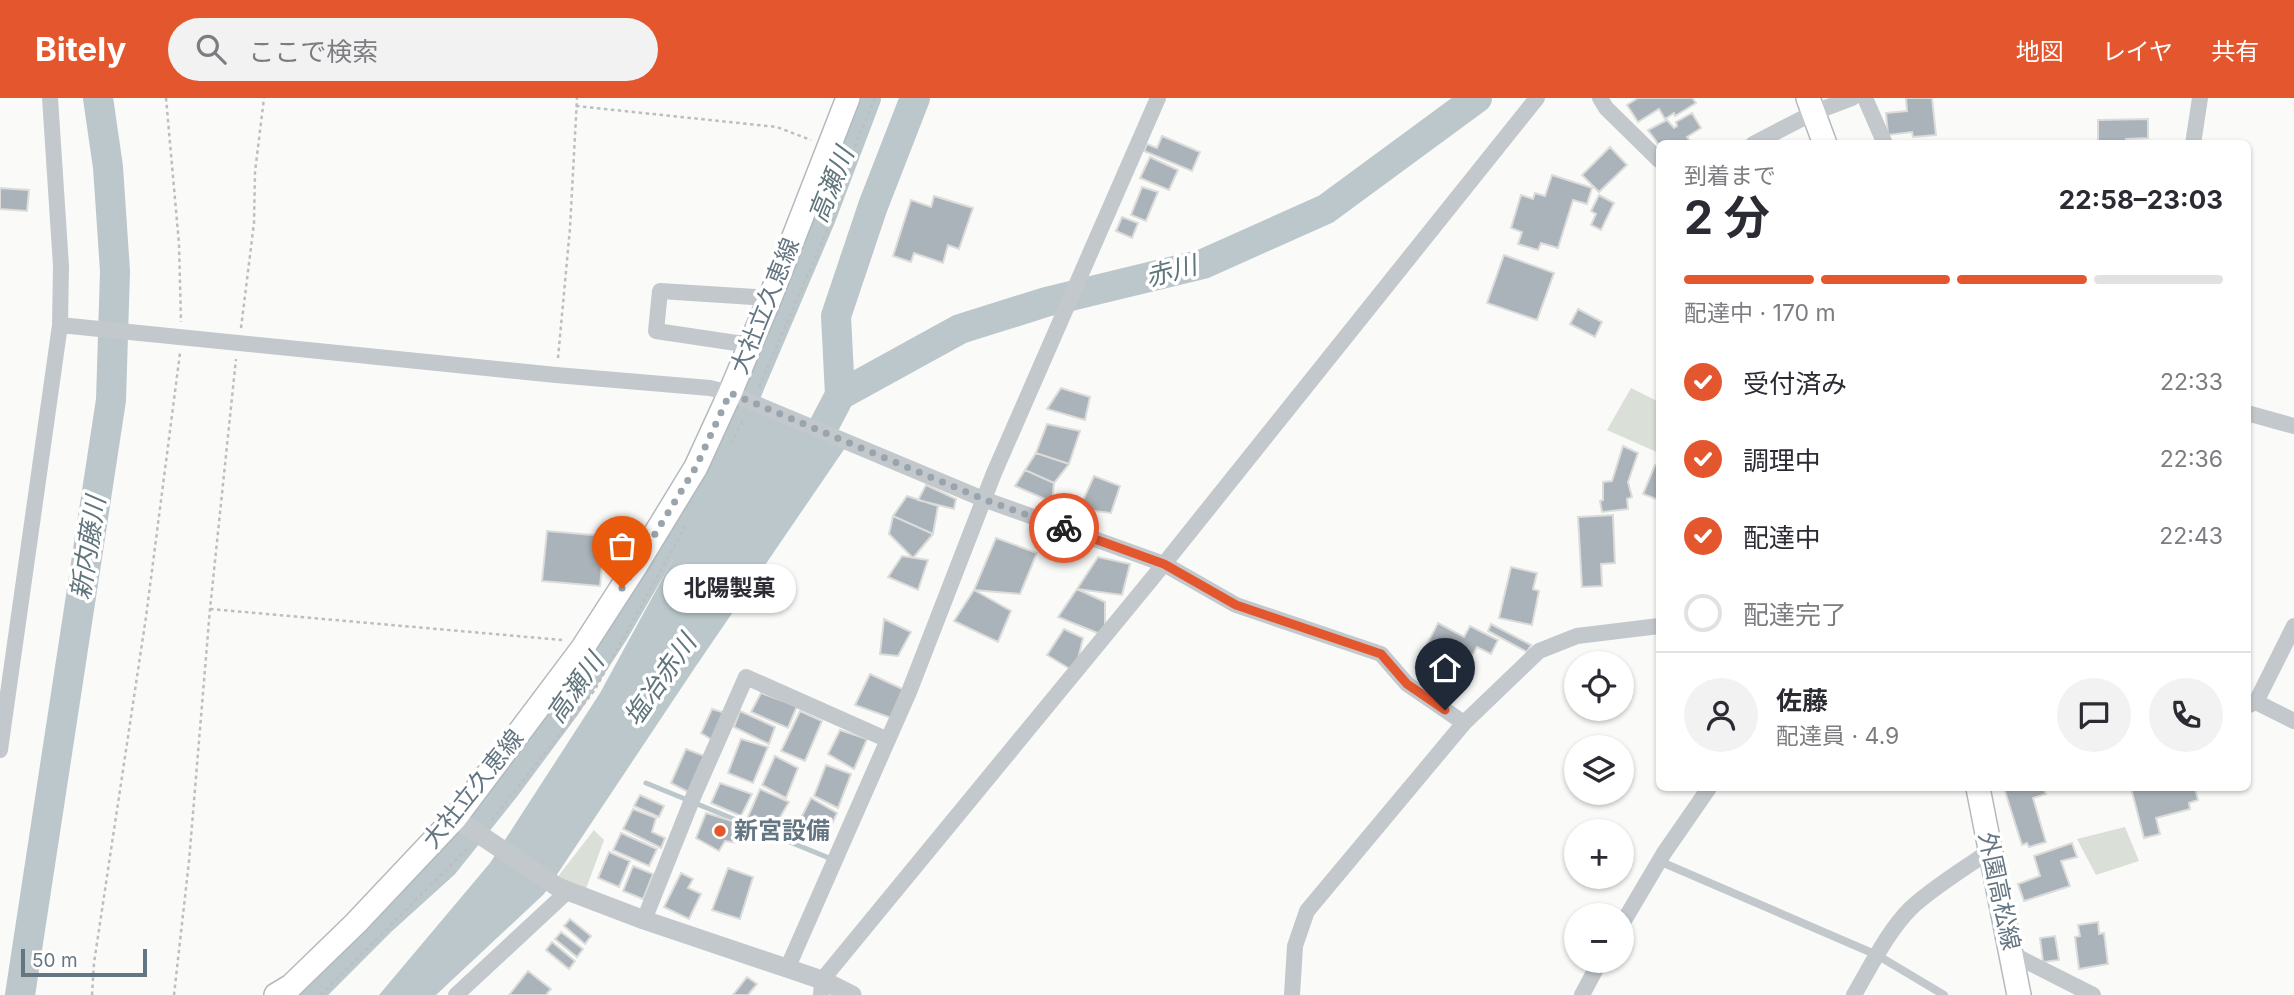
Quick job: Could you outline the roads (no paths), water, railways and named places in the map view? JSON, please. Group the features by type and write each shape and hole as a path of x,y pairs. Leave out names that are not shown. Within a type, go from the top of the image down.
{"main road":[{"name":"大社立久恵線","path":"275,995 290,986 356,923 455,818 582,649 635,568 696,467 730,393 771,299 848,98"},
{"path":"1812,105 1824,140"},
{"name":"外園高松線","path":"1979,791 2019,995"}],"street":[{"path":"0,750 67,326 50,98"},
{"path":"787,969 888,740 983,499 1158,98"},
{"path":"822,988 1537,98"},
{"path":"1759,140 1812,105 1852,98"},
{"path":"1865,98 1883,140"},
{"path":"2194,140 2200,98"},
{"path":"1604,101 1656,157"},
{"path":"750,345 656,331 660,291 771,299"},
{"path":"67,326 710,388 730,393 983,499 1164,564 1236,605 1381,654 1407,684 1464,723"},
{"path":"2251,414 2294,426"},
{"path":"1292,995 1295,946 1307,911 1464,723 1539,651 1577,636 1656,626"},
{"path":"2294,626 2251,704 2294,721"},
{"path":"644,920 694,795 746,677 888,740"},
{"path":"1634,903 1707,791"},
{"path":"455,818 562,889 787,969 822,988 852,995"},
{"path":"1854,995 1877,955 1910,910 1932,891 1991,850"},
{"path":"456,995 562,889"},
{"path":"2012,954 2093,995"},
{"path":"1582,995 1594,973"}],"lane":[{"path":"1659,861 1877,955 1944,995"}],"water":[{"path":"755,409 845,448 544,894 436,995 379,995 490,863 600,693"}],"waterway":[{"name":"新内藤川","path":"20,995 111,400 115,271 108,167 98,98"},
{"name":"高瀬川","path":"307,995 381,921 444,864 565,707 615,630 730,431 821,217 866,98"},
{"name":"塩冶赤川","path":"806,460 840,395 836,316 873,206 915,98"},
{"name":"赤川","path":"840,395 960,329 1046,302 1203,264 1326,209 1477,98"},
{"path":"646,783 829,858"}],"place":[{"name":"北陽製菓","path":"622,588"},
{"name":"新宮設備","path":"720,831"}]}
